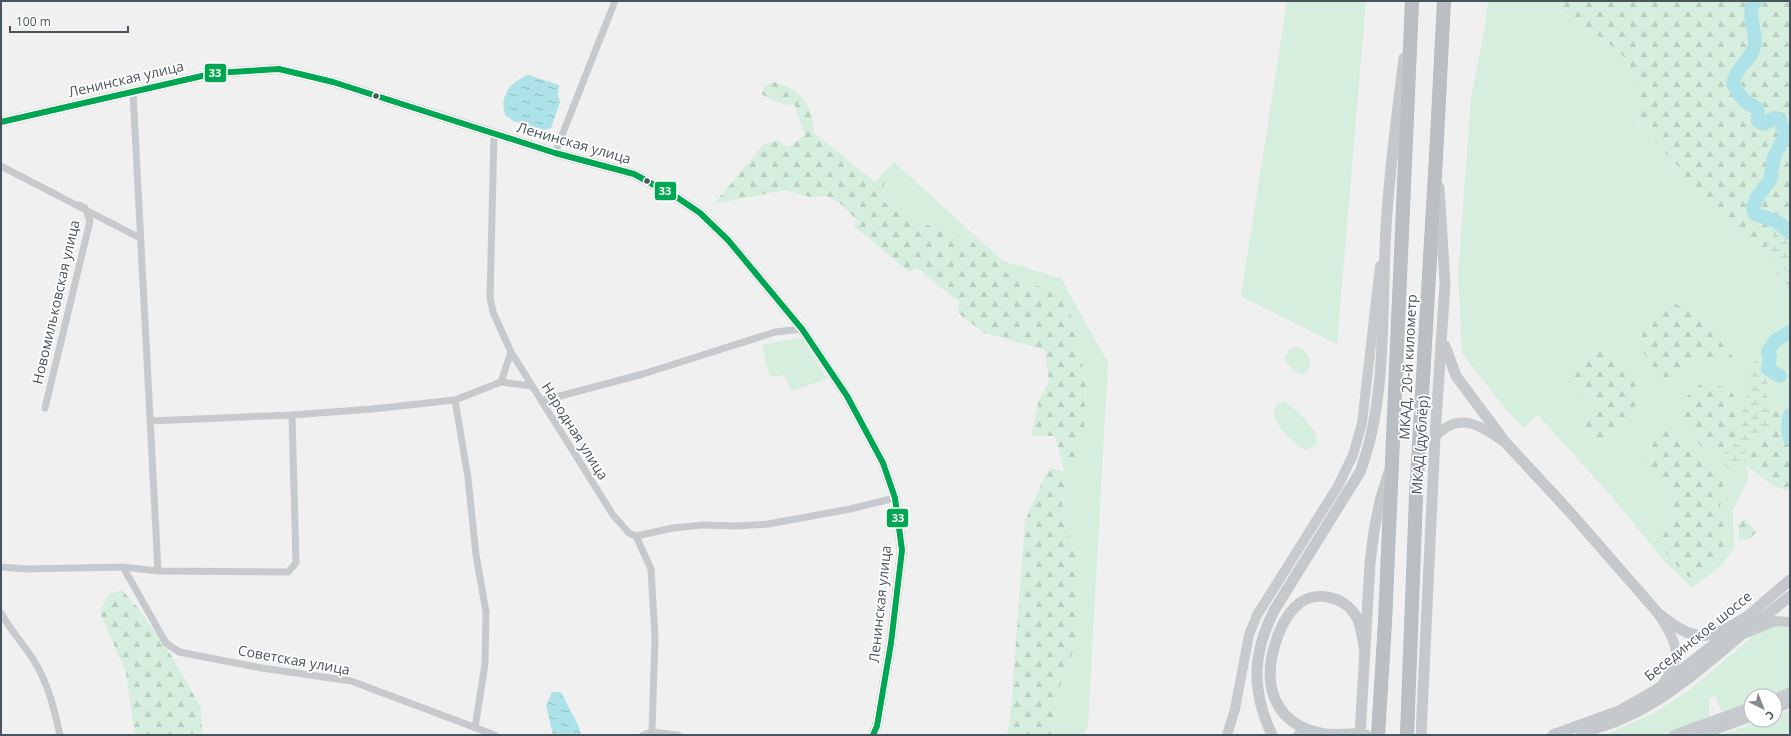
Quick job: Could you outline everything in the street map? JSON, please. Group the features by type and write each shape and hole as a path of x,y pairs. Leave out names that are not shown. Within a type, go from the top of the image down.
{"highway":[{"name":"МКАД, 20-й километр","path":"1378,735 1385,622 1411,1"},
{"name":"МКАД, 20-й километр","path":"1407,735 1416,496 1444,1"}],"main road":[{"path":"1272,735 1261,707 1256,670 1261,642 1272,616 1350,490 1366,456 1378,401 1386,229 1411,1"},
{"name":"МКАД (дублёр)","path":"1420,735 1435,437 1446,283 1436,157"},
{"path":"1443,340 1456,376 1506,443 1569,511 1658,613 1673,625 1696,636 1710,636 1724,631 1744,618"},
{"name":"МКАД (дублёр)","path":"1357,735 1374,531 1380,501 1391,466"},
{"name":"Бесединское шоссе","path":"1554,735 1619,711 1656,690 1727,634 1790,580"},
{"path":"1365,652 1358,620 1347,604 1328,596 1315,596 1302,601 1286,617 1275,644 1270,685 1277,706 1295,724 1326,734 1366,735"},
{"name":"Бесединское шоссе","path":"1554,735 1582,732 1606,726 1652,704 1684,683 1790,596"},
{"path":"1699,735 1743,719"},
{"path":"1584,735 1606,726"}],"street":[{"path":"555,154 615,1"},
{"name":"Ленинская улица","path":"1,122 215,72 279,69 333,82 555,154 634,174 700,212 728,240 802,329 848,396 883,462 895,498 902,550 891,643 877,726 873,735"},
{"path":"133,92 158,571"},
{"name":"Народная улица","path":"494,135 490,297 493,312 511,352 531,386 542,401 613,515 629,533 636,536 651,569 655,637 652,732"},
{"path":"1,166 79,205 140,238"},
{"name":"Новомильковская улица","path":"45,408 90,222 85,208 79,205"},
{"path":"1227,735 1235,709 1249,635 1257,615 1338,486 1353,455 1362,423 1373,317 1386,229"},
{"path":"542,401 643,374 775,332 802,329"},
{"path":"501,382 511,352"},
{"path":"150,421 292,415 455,400 501,382 531,386"},
{"path":"455,400 468,478 476,555 486,612 486,664 475,728"},
{"path":"1,567 27,569 288,572 296,562 292,415"},
{"path":"1435,437 1448,425 1455,423 1472,423 1479,425 1506,443"},
{"path":"636,536 673,528 703,525 737,526 768,524 850,509 895,498"},
{"name":"Советская улица","path":"124,569 166,643 179,652 262,668 351,681 495,735"},
{"path":"1,613 7,624 33,659 44,680 53,701 60,735"},
{"path":"1656,690 1675,664 1676,652 1674,639 1658,613"},
{"path":"1740,636 1774,622 1790,622"},
{"path":"1674,735 1743,710"},
{"path":"643,735 652,732 678,735"},
{"path":"1298,735 1326,734"}],"green space":[{"path":"1287,1 1366,1 1337,344 1241,296"},
{"path":"1488,1 1548,1 1553,9 1585,26 1621,53 1635,78 1640,127 1678,166 1695,190 1790,287 1790,417 1781,407 1774,408 1772,422 1766,434 1758,438 1744,459 1748,479 1733,510 1734,548 1722,565 1692,588 1666,563 1611,496 1538,415 1524,428 1507,411 1462,353 1458,274 1471,99 1485,26"},
{"path":"1548,1 1790,1 1790,287 1695,190 1678,166 1640,127 1635,78 1621,53 1585,26 1553,8"},
{"path":"774,82 786,86 797,93 809,108 813,121 814,133 875,182 894,162 883,188 884,202 895,210 948,235 963,237 989,250 1006,273 1046,289 1060,291 1068,303 1086,385 1084,430 1063,495 1062,509 1079,564 1076,645 1055,701 1053,729 1051,735 1007,735 1010,722 1025,521 1043,480 1051,468 1065,472 1055,436 1031,436 1039,400 1049,381 1045,350 984,333 958,313 959,302 917,268 909,272 854,226 858,221 840,203 827,196 810,197 785,190 714,204 763,145 777,140 788,147 805,135 794,104 785,105 761,94 765,86"},
{"path":"894,162 1003,261 1061,278 1108,363 1088,725 1083,735 1051,735 1055,701 1061,680 1076,645 1075,550 1062,509 1063,495 1084,430 1086,385 1084,371 1060,291 1046,289 1006,273 998,261 963,237 948,235 895,210 884,202 883,188"},
{"path":"1777,232 1790,240 1790,272 1782,268 1766,243"},
{"path":"1668,301 1688,311 1712,332 1733,357 1728,363 1716,360 1692,362 1679,382 1659,374 1650,364 1640,345 1647,317"},
{"path":"801,337 827,379 792,391 784,375 770,377 762,345"},
{"path":"1299,347 1304,351 1309,359 1310,368 1304,375 1293,371 1284,359 1290,349"},
{"path":"1767,348 1773,355 1767,389 1772,413 1771,420 1766,430 1748,447 1740,462 1728,470 1720,458 1740,439 1742,426 1741,414 1747,395 1752,367 1761,350"},
{"path":"1601,351 1623,365 1631,373 1636,392 1634,410 1628,422 1617,432 1602,442 1584,424 1596,409 1592,396 1580,395 1571,376 1576,361"},
{"path":"1702,383 1727,388 1735,398 1739,412 1740,428 1736,440 1718,457 1703,448 1685,428 1683,400"},
{"path":"1281,402 1286,402 1308,422 1313,429 1317,441 1313,447 1305,450 1292,440 1278,425 1274,413 1276,406"},
{"path":"1781,407 1790,417 1790,491 1773,486 1745,464 1743,459 1752,444 1758,438 1766,434 1772,422 1774,408"},
{"path":"1672,428 1683,435 1697,453 1717,467 1723,486 1719,514 1726,533 1723,550 1708,560 1696,576 1689,577 1673,562 1654,537 1676,514 1669,486 1656,477 1645,463 1653,434"},
{"path":"1745,519 1757,532 1749,539 1739,540 1738,524"},
{"path":"122,590 139,609 173,658 201,708 202,735 135,735 126,673 100,612 109,594"},
{"path":"1781,625 1790,627 1790,689 1783,692 1783,688 1743,688 1743,707 1727,714 1721,711 1715,696 1709,698 1710,720 1666,735 1605,735 1652,714 1688,691 1751,638 1767,628"},
{"path":"1790,710 1790,735 1721,735 1743,727 1783,728 1783,713"}],"water":[{"path":"528,75 559,85 558,95 560,102 551,128 545,130 513,121 505,115 505,95 516,81"},
{"path":"552,692 561,692 579,727 581,735 553,735 546,705"}],"waterway":[{"path":"1756,1 1751,10 1755,38 1754,49 1737,72 1733,84 1744,100 1757,109 1758,121 1763,124 1775,118 1780,119 1782,126 1787,132 1774,157 1770,180 1758,196 1753,207 1755,214 1778,222 1790,233"},
{"path":"1780,376 1768,369 1770,357 1768,352 1775,341 1790,332"},
{"path":"1790,415 1788,425 1790,439"}],"transit line":[{"name":"33","path":"1,122 215,73 279,69 333,82 555,153 634,174 678,198 700,213 728,240 802,329 847,396 883,463 895,498 902,550 891,643 877,726 873,735"}]}
